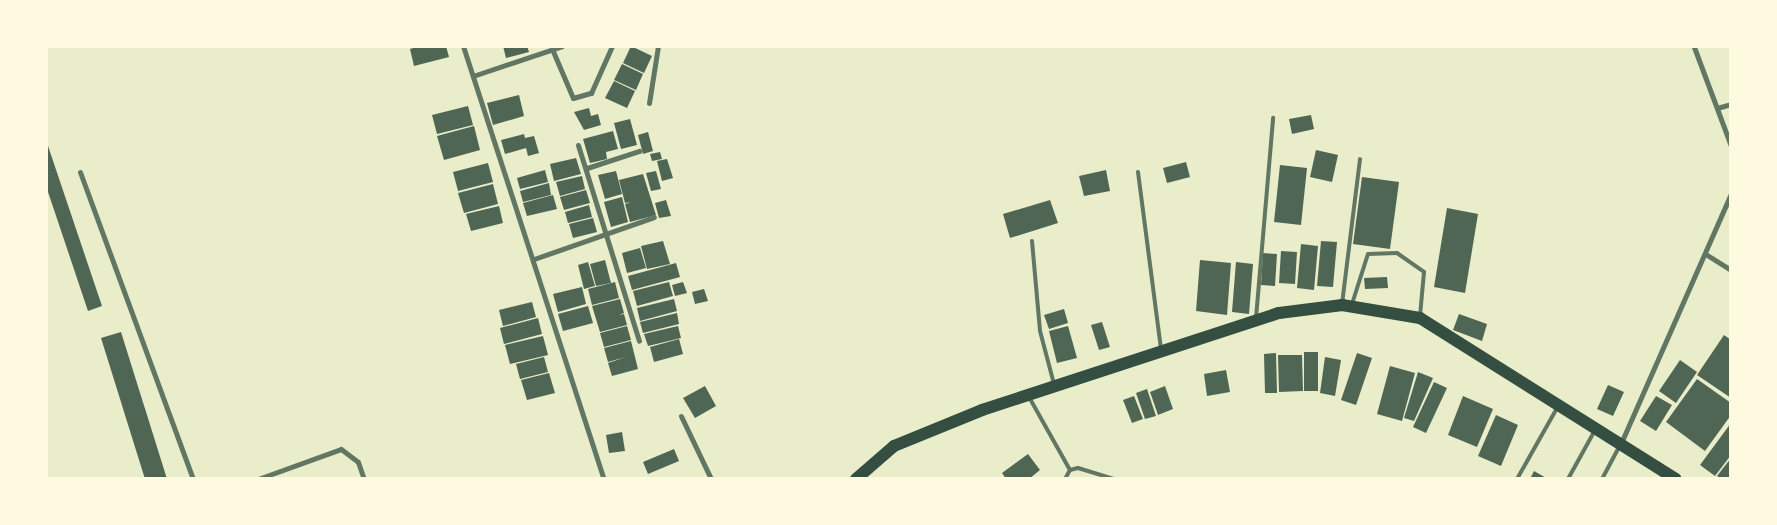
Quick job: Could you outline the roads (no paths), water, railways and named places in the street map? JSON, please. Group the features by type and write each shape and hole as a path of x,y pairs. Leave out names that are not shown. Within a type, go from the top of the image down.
{"highway":[{"path":"856,479 878,457 905,441 1028,397 1256,321 1346,306 1420,318 1676,479"}],"street":[{"path":"463,46 534,259 604,479"},
{"path":"473,76 562,46"},
{"path":"552,49 574,98 591,93 612,46"},
{"path":"649,103 658,46"},
{"path":"1694,47 1731,146"},
{"path":"1717,108 1731,104"},
{"path":"578,145 587,168 639,340"},
{"path":"587,168 639,151"},
{"path":"80,172 193,479"},
{"path":"1621,443 1707,254 1731,194"},
{"path":"534,259 654,217"},
{"path":"1707,254 1731,270"},
{"path":"680,416 711,479"},
{"path":"258,479 341,449 358,462 364,479"}],"lane":[{"path":"1256,321 1273,118"},
{"path":"1346,306 1360,159"},
{"path":"1138,172 1162,353"},
{"path":"1032,241 1040,331 1055,389"},
{"path":"1346,306 1368,254 1397,253 1424,272 1420,318"},
{"path":"1028,397 1070,470"},
{"path":"1517,479 1559,404"},
{"path":"1568,479 1596,428"},
{"path":"1602,479 1621,443"},
{"path":"1064,479 1070,470 1078,468 1115,479"}]}
